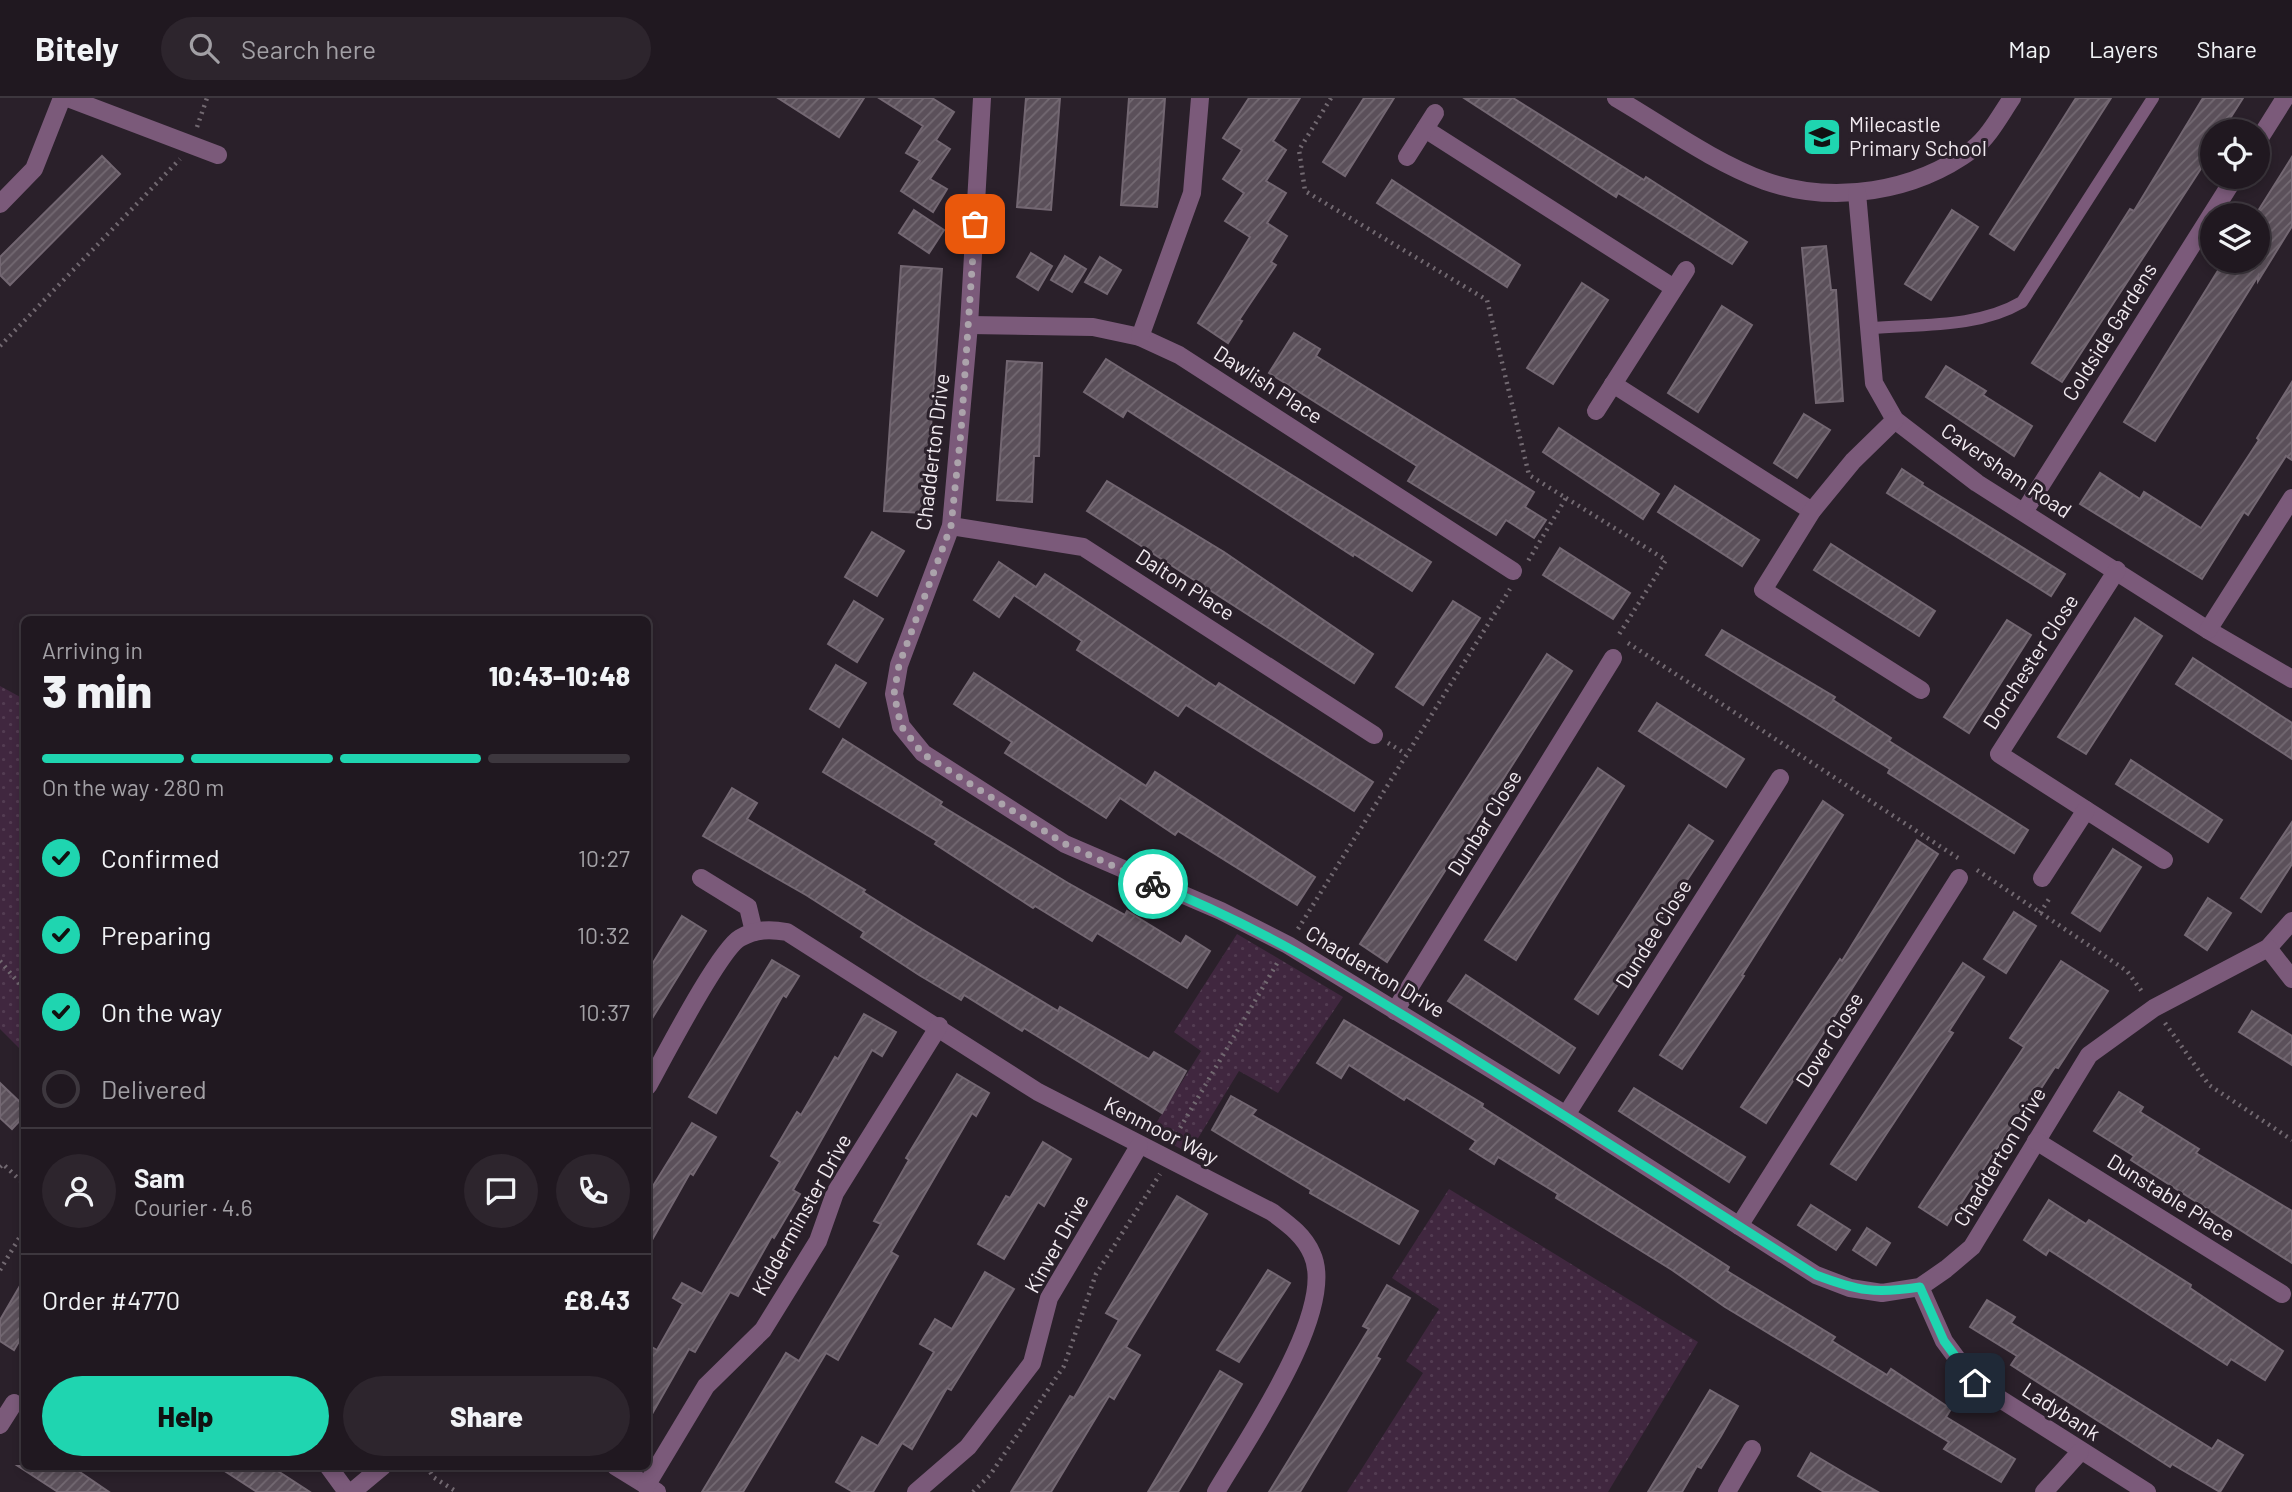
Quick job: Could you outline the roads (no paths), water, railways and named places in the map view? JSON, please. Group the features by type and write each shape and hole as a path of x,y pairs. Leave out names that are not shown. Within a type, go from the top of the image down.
{"street":[{"path":"0,204 34,169 62,98"},
{"path":"68,98 218,155"},
{"name":"Chadderton Drive","path":"982,98 970,325 951,526 899,665 894,694 901,726 923,754 1065,844 1221,911 1288,945 1566,1115 1816,1275 1850,1288 1882,1293 1920,1287 1972,1247 2089,1055 2154,1008 2268,948 2292,921"},
{"path":"1140,337 1192,192 1200,98"},
{"path":"1616,98 1720,159 1765,181 1813,192 1857,193 1902,184 1975,148 2012,98"},
{"path":"2270,122 2285,98"},
{"path":"1407,157 1435,113"},
{"path":"1425,129 1674,288"},
{"name":"Coldside Gardens","path":"2024,512 2227,189"},
{"name":"Caversham Road","path":"1857,193 1874,383 1895,420 1977,483 2208,630 2292,679"},
{"path":"1596,411 1686,270"},
{"name":"Dawlish Place","path":"970,325 1093,327 1140,337 1179,355 1517,573"},
{"path":"1613,384 1812,511"},
{"path":"1895,420 1853,461 1812,511 1763,590 1921,690"},
{"path":"2208,630 2292,498"},
{"name":"Dalton Place","path":"951,526 1083,547 1374,734"},
{"name":"Dorchester Close","path":"2117,570 1999,754 2164,859"},
{"name":"Dunbar Close","path":"1395,1011 1613,658"},
{"name":"Dundee Close","path":"1566,1115 1780,778"},
{"path":"2042,878 2086,810"},
{"path":"651,1081 728,948 754,932 748,908 701,878"},
{"name":"Dover Close","path":"1738,1226 1959,878"},
{"name":"Kenmoor Way","path":"754,932 770,929 787,932 939,1026 1038,1092 1272,1212 1296,1229 1314,1256 1315,1306 1304,1336 1216,1492"},
{"path":"2268,948 2292,979"},
{"name":"Kidderminster Drive","path":"621,1470 651,1489 706,1386 763,1330 818,1241 835,1193 939,1026"},
{"name":"Dunstable Place","path":"2036,1140 2283,1294"},
{"name":"Kinver Drive","path":"916,1492 968,1447 1032,1363 1049,1298 1139,1146"},
{"name":"Ladybank","path":"1920,1287 1944,1341 1975,1383 2147,1492"},
{"path":"0,1426 14,1403"},
{"path":"1733,1490 1752,1449"},
{"path":"2044,1492 2080,1452"},
{"path":"331,1470 349,1492 378,1470"}],"lane":[{"path":"1871,328 1984,319 2003,313 2022,302 2153,98"}],"place":[{"name":"Milecastle Primary School","path":"1822,137"}]}
